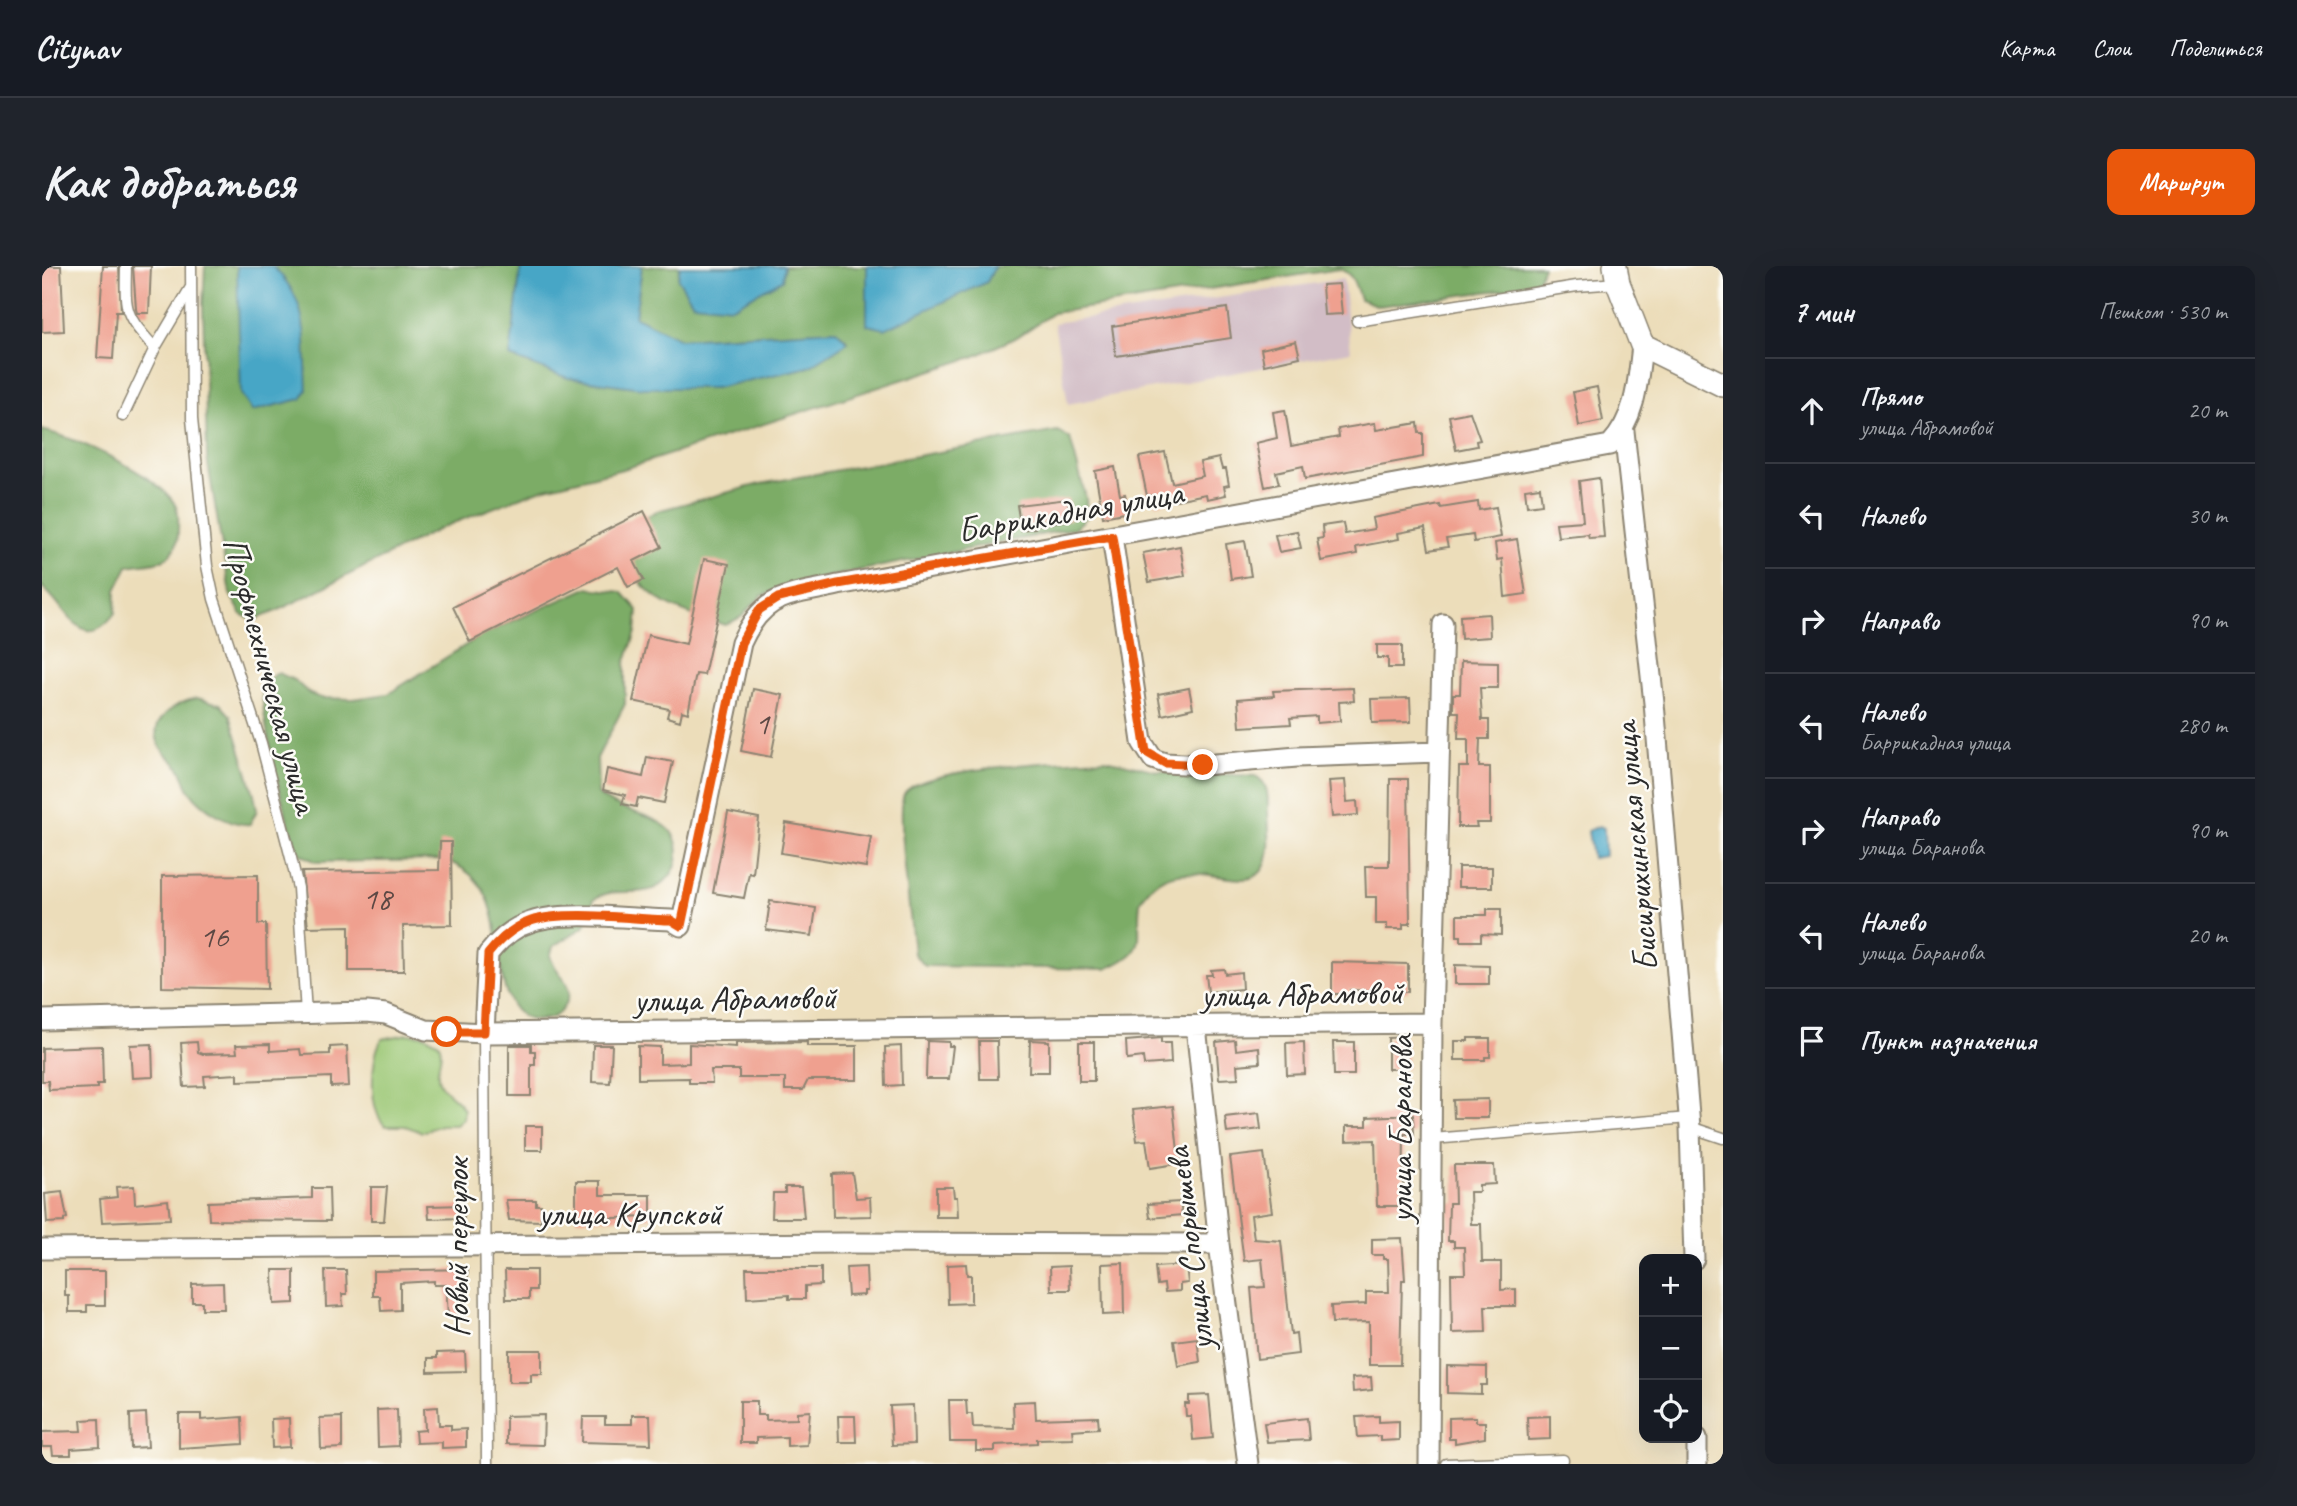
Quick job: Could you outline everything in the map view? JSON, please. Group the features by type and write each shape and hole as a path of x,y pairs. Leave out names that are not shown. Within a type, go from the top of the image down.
{"street":[{"path":"1616,275 1642,345 1637,390 1623,431"},
{"path":"1642,345 1723,385"},
{"name":"Баррикадная улица","path":"484,1032 488,954 510,932 530,922 553,917 671,920 681,926 741,643 759,610 778,598 838,584 1563,455 1610,445 1623,431"},
{"name":"Бисирихинская улица","path":"1623,431 1654,703 1689,1123 1694,1254"},
{"path":"1112,536 1142,742 1153,758 1165,763 1203,765 1297,757 1438,752"},
{"name":"улица Баранова","path":"1429,1464 1432,1023 1443,624"},
{"name":"улица Абрамовой","path":"42,1020 367,1012 386,1014 426,1030 484,1032 1432,1023"},
{"name":"улица Спорышева","path":"1196,1026 1219,1244 1248,1464"},
{"name":"улица Крупской","path":"42,1249 484,1245 1219,1244"},
{"path":"1697,1443 1697,1464"}],"lane":[{"path":"126,266 127,312 131,322 155,348"},
{"name":"Профтехническая улица","path":"191,266 192,419 207,566 261,743 298,888 306,1014"},
{"path":"1357,321 1577,286 1616,275"},
{"path":"123,416 155,348 191,286"},
{"name":"Новый переулок","path":"484,1032 487,1464"},
{"path":"1432,1139 1689,1123 1723,1138"},
{"path":"1446,1464 1563,1460"}],"shaded area":[{"path":"1343,279 1351,351 1068,404 1054,323"}],"green space":[{"path":"205,266 521,266 510,357 568,378 643,388 715,388 809,367 848,341 836,330 680,339 635,317 642,266 680,266 678,279 782,280 784,266 867,266 867,325 987,282 995,266 1119,266 1139,272 1160,266 1543,266 1538,280 1529,286 1379,306 1360,299 1351,277 1339,269 1053,313 1017,337 973,357 627,468 542,489 443,527 254,620 242,615 230,594 207,458 203,305"},
{"path":"42,430 75,441 131,468 163,490 177,509 178,536 173,551 160,561 128,566 116,590 115,613 103,625 93,630 76,624 42,587"},
{"path":"1057,431 1070,438 1086,498 1087,517 1075,528 796,583 761,596 741,617 726,625 668,605 635,577 626,562 642,519 657,511 760,484"},
{"path":"587,588 622,592 638,610 636,632 625,664 625,704 597,758 598,794 609,802 663,824 672,833 677,845 677,861 668,878 653,889 608,893 594,899 585,926 553,947 550,956 568,987 567,1000 554,1017 533,1020 521,1015 509,1000 503,981 492,911 483,889 467,872 443,860 316,862 300,854 288,821 275,769 265,717 263,683 278,673 321,698 353,699 388,694 482,635"},
{"path":"197,698 220,704 230,715 257,810 250,824 225,819 201,803 188,789 179,767 160,746 157,729 165,714 180,704"},
{"path":"1106,759 1157,771 1255,776 1265,785 1268,798 1269,846 1264,867 1255,876 1242,879 1190,873 1171,875 1154,884 1140,902 1136,949 1130,956 1106,969 925,966 914,954 903,845 904,794 915,785 936,777 998,767"},
{"path":"408,1034 424,1035 439,1043 439,1081 464,1110 463,1119 456,1125 441,1125 422,1132 405,1126 386,1126 380,1120 373,1084 378,1047 382,1039"}],"water":[{"path":"237,266 272,266 285,279 293,293 305,338 307,390 301,399 252,411 241,394"},
{"path":"521,266 642,266 635,317 680,339 836,330 848,342 809,367 715,388 643,388 568,378 510,357"},
{"path":"680,266 784,266 782,280 732,307 693,303 678,279"},
{"path":"867,266 995,266 987,282 885,329 867,325"},
{"path":"1599,826 1604,828 1605,856 1592,858 1588,831"}],"building":[{"path":"42,266 61,266 64,331 42,332"},
{"path":"103,266 119,266 121,312 116,312 113,359 97,358"},
{"path":"133,266 151,266 149,313 137,313"},
{"path":"1339,284 1342,314 1324,315 1322,285"},
{"path":"1227,308 1231,338 1116,356 1112,326"},
{"path":"1296,341 1300,357 1264,365 1261,349"},
{"path":"1597,387 1603,421 1579,426 1573,392"},
{"path":"1285,410 1291,446 1339,437 1338,429 1375,423 1376,430 1418,423 1419,433 1423,433 1423,457 1305,479 1303,466 1276,472 1279,484 1265,487 1256,443 1277,438 1273,412"},
{"path":"1470,412 1480,440 1476,441 1477,446 1456,450 1449,416"},
{"path":"1165,452 1172,483 1203,476 1200,462 1219,458 1222,469 1226,469 1229,485 1224,486 1226,495 1207,499 1206,494 1156,504 1154,495 1147,496 1139,457"},
{"path":"1115,467 1120,495 1125,494 1129,512 1103,517 1095,471"},
{"path":"1599,478 1604,537 1589,538 1588,534 1558,537 1556,523 1583,521 1579,481"},
{"path":"1540,487 1542,504 1527,506 1525,489"},
{"path":"1068,499 1071,520 1035,525 1035,528 1021,530 1017,505"},
{"path":"1478,502 1479,510 1496,507 1501,537 1474,542 1473,535 1446,539 1448,547 1429,550 1425,528 1398,533 1399,539 1356,547 1357,554 1321,561 1317,539 1323,538 1322,526 1343,523 1345,534 1374,529 1372,518 1440,505 1441,508"},
{"path":"644,511 662,547 634,561 644,580 628,587 618,567 470,642 453,607"},
{"path":"1297,531 1301,548 1279,552 1275,535"},
{"path":"1517,539 1526,594 1505,597 1502,559 1497,560 1495,543"},
{"path":"1245,541 1251,576 1231,579 1226,544"},
{"path":"1180,546 1185,576 1149,582 1143,553"},
{"path":"704,559 729,564 704,675 696,674 688,713 682,711 680,721 667,717 669,709 633,701 648,635 686,644"},
{"path":"1489,614 1490,637 1461,639 1460,616"},
{"path":"1377,645 1402,645 1402,668 1388,668 1388,658 1377,658"},
{"path":"1461,661 1498,662 1498,688 1480,688 1482,720 1489,720 1489,739 1480,739 1479,767 1490,767 1490,823 1476,823 1477,827 1458,827 1459,767 1468,767 1468,739 1458,739 1459,712 1453,712 1453,694 1460,694"},
{"path":"1189,688 1193,708 1162,715 1158,694"},
{"path":"1353,688 1354,701 1339,702 1340,721 1317,723 1317,716 1290,718 1291,724 1240,727 1238,699 1274,696 1273,691"},
{"path":"753,689 783,695 771,757 741,751"},
{"path":"1410,698 1411,722 1372,723 1371,699"},
{"path":"647,757 673,762 664,803 638,798 636,807 622,804 625,795 603,790 607,769 643,777"},
{"path":"1390,779 1408,779 1410,924 1403,924 1403,929 1387,929 1387,924 1376,924 1376,897 1366,897 1365,866 1389,866"},
{"path":"1345,780 1347,802 1357,801 1358,815 1332,817 1329,781"},
{"path":"728,812 759,818 753,874 749,873 744,898 713,893"},
{"path":"786,823 871,837 866,867 781,853"},
{"path":"440,842 451,842 452,925 403,926 404,971 349,971 349,926 308,927 302,872 439,870"},
{"path":"1458,867 1492,867 1492,887 1458,887"},
{"path":"258,875 258,924 266,924 267,989 162,987 162,876"},
{"path":"770,901 816,908 812,936 766,930"},
{"path":"1487,909 1501,909 1501,935 1481,934 1481,941 1461,941 1461,936 1457,936 1457,915 1487,915"},
{"path":"1332,962 1408,964 1408,992 1350,990 1350,994 1332,994"},
{"path":"1455,965 1489,966 1489,984 1455,984"},
{"path":"1224,969 1225,974 1241,972 1242,989 1208,992 1206,975 1212,975 1211,970"},
{"path":"1406,1037 1407,1069 1388,1069 1388,1038"},
{"path":"1161,1038 1161,1043 1170,1043 1171,1063 1144,1065 1143,1057 1127,1059 1126,1041"},
{"path":"1468,1038 1490,1038 1490,1057 1485,1057 1485,1060 1455,1060 1455,1041 1468,1041"},
{"path":"1030,1040 1049,1041 1049,1072 1029,1072"},
{"path":"1235,1040 1236,1050 1259,1047 1260,1063 1237,1065 1238,1078 1219,1079 1216,1042"},
{"path":"927,1041 949,1042 949,1046 953,1046 949,1079 926,1079"},
{"path":"979,1041 997,1041 998,1079 980,1079"},
{"path":"197,1042 198,1052 203,1054 237,1053 236,1045 270,1044 270,1051 300,1049 301,1055 330,1054 330,1047 347,1046 349,1086 331,1087 331,1077 238,1081 238,1074 204,1076 205,1086 184,1087 181,1043"},
{"path":"807,1042 807,1046 857,1046 857,1080 808,1080 803,1090 785,1090 785,1078 739,1078 739,1070 711,1070 712,1083 689,1083 689,1078 638,1079 638,1046 660,1047 660,1064 689,1063 689,1044 736,1047 736,1043"},
{"path":"1079,1042 1094,1042 1094,1081 1079,1081"},
{"path":"1304,1042 1305,1074 1287,1075 1286,1043"},
{"path":"1333,1042 1354,1042 1354,1075 1334,1075"},
{"path":"152,1044 153,1077 132,1078 130,1045"},
{"path":"509,1045 531,1045 531,1051 535,1051 535,1065 531,1065 531,1096 509,1096"},
{"path":"593,1045 612,1045 610,1083 592,1082"},
{"path":"102,1046 103,1084 97,1084 97,1088 49,1090 48,1081 42,1081 42,1048"},
{"path":"901,1046 902,1085 886,1086 885,1047"},
{"path":"1488,1099 1488,1118 1454,1118 1453,1100"},
{"path":"1173,1106 1178,1151 1181,1151 1183,1163 1150,1168 1146,1140 1137,1141 1133,1110"},
{"path":"1259,1113 1261,1129 1227,1133 1225,1117"},
{"path":"1413,1115 1414,1134 1404,1134 1403,1206 1377,1206 1375,1140 1346,1141 1346,1126 1367,1126 1367,1117"},
{"path":"525,1126 542,1126 542,1150 525,1150"},
{"path":"1264,1153 1272,1212 1251,1215 1254,1239 1281,1241 1291,1334 1296,1333 1298,1354 1257,1359 1251,1288 1265,1287 1262,1259 1244,1261 1230,1157"},
{"path":"1454,1165 1494,1165 1495,1184 1479,1185 1479,1192 1470,1192 1471,1224 1481,1224 1482,1262 1501,1262 1501,1290 1516,1289 1516,1306 1485,1306 1486,1332 1452,1333 1451,1274 1465,1274 1464,1247 1454,1247 1454,1241 1448,1241 1449,1203 1455,1203"},
{"path":"852,1173 856,1198 870,1197 871,1216 833,1217 832,1174"},
{"path":"576,1181 600,1181 600,1195 651,1195 651,1217 576,1219"},
{"path":"134,1186 135,1204 168,1200 170,1219 102,1222 100,1199 117,1197 116,1187"},
{"path":"371,1187 387,1187 384,1221 371,1221"},
{"path":"785,1187 801,1187 804,1218 772,1218 773,1193 785,1193"},
{"path":"936,1187 953,1187 954,1197 957,1197 958,1217 936,1217"},
{"path":"312,1188 329,1188 330,1221 209,1220 208,1202 312,1198"},
{"path":"62,1192 67,1218 64,1222 47,1223 45,1194"},
{"path":"506,1200 536,1200 536,1205 541,1205 541,1221 509,1220"},
{"path":"1180,1202 1182,1215 1150,1218 1148,1204"},
{"path":"464,1205 464,1218 429,1219 428,1206"},
{"path":"1402,1238 1405,1280 1402,1280 1400,1365 1369,1365 1369,1322 1332,1323 1331,1306 1366,1304 1366,1292 1389,1292 1388,1259 1383,1259 1383,1255 1372,1255 1372,1239"},
{"path":"1123,1263 1124,1314 1103,1315 1102,1264"},
{"path":"966,1264 967,1275 971,1275 971,1303 948,1304 947,1265"},
{"path":"1186,1265 1188,1283 1180,1284 1180,1291 1165,1292 1164,1284 1157,1285 1155,1267"},
{"path":"1069,1266 1070,1290 1051,1290 1050,1267"},
{"path":"866,1267 867,1291 864,1291 864,1295 848,1296 846,1268"},
{"path":"746,1268 821,1268 821,1285 805,1286 805,1299 789,1299 789,1295 747,1298"},
{"path":"468,1269 468,1280 464,1285 465,1315 448,1316 446,1285 434,1285 434,1281 400,1283 400,1310 381,1311 380,1296 373,1296 373,1271"},
{"path":"273,1270 294,1270 294,1303 274,1304"},
{"path":"325,1270 346,1270 347,1294 342,1294 343,1306 326,1307"},
{"path":"505,1270 536,1270 536,1290 529,1290 529,1299 506,1299"},
{"path":"65,1271 105,1271 105,1305 87,1305 87,1312 69,1312 69,1296 65,1296"},
{"path":"223,1283 224,1309 202,1309 202,1302 192,1302 192,1284"},
{"path":"1197,1338 1200,1362 1178,1366 1174,1341"},
{"path":"509,1350 542,1350 542,1374 531,1374 531,1382 509,1382"},
{"path":"465,1352 466,1371 428,1372 428,1358 437,1358 437,1353"},
{"path":"1447,1366 1487,1367 1487,1385 1481,1385 1481,1394 1447,1393"},
{"path":"1371,1377 1372,1390 1353,1392 1352,1378"},
{"path":"1209,1395 1213,1438 1193,1440 1191,1416 1186,1416 1185,1404 1189,1404 1189,1396"},
{"path":"949,1400 966,1400 967,1414 972,1414 973,1427 1014,1428 1013,1402 1035,1401 1036,1419 1098,1417 1099,1428 1072,1430 1073,1438 1037,1439 1037,1443 995,1445 995,1451 976,1451 976,1442 950,1442"},
{"path":"740,1401 757,1401 757,1415 766,1415 766,1420 797,1419 797,1412 810,1411 807,1445 787,1446 787,1437 756,1438 756,1443 740,1443"},
{"path":"913,1405 914,1444 892,1445 890,1406"},
{"path":"438,1407 439,1425 451,1425 451,1430 466,1429 466,1447 442,1448 442,1442 416,1443 415,1431 425,1430 424,1408"},
{"path":"397,1409 398,1446 378,1447 377,1410"},
{"path":"146,1413 148,1447 131,1448 130,1414"},
{"path":"179,1414 201,1414 201,1420 242,1417 243,1444 179,1448"},
{"path":"544,1415 543,1445 506,1444 506,1416"},
{"path":"632,1415 650,1415 651,1444 582,1442 583,1417 605,1417 605,1424 632,1424"},
{"path":"838,1416 855,1416 856,1442 839,1442"},
{"path":"1379,1416 1379,1422 1399,1421 1399,1440 1380,1441 1380,1436 1358,1437 1356,1417"},
{"path":"1550,1416 1550,1439 1528,1440 1527,1417"},
{"path":"342,1417 342,1448 321,1449 320,1418"},
{"path":"1476,1417 1476,1422 1485,1422 1485,1438 1455,1443 1455,1439 1449,1439 1449,1418"},
{"path":"289,1418 290,1447 272,1448 271,1419"},
{"path":"1307,1418 1309,1440 1267,1442 1264,1423"},
{"path":"99,1419 100,1447 71,1449 71,1455 53,1455 52,1447 42,1447 42,1432 82,1431 81,1420"}],"route":[{"path":"447,1032 484,1032 488,954 510,932 530,922 553,917 671,920 681,926 741,643 759,610 778,598 838,584 1112,536 1142,742 1146,752 1165,763 1203,765"}]}
